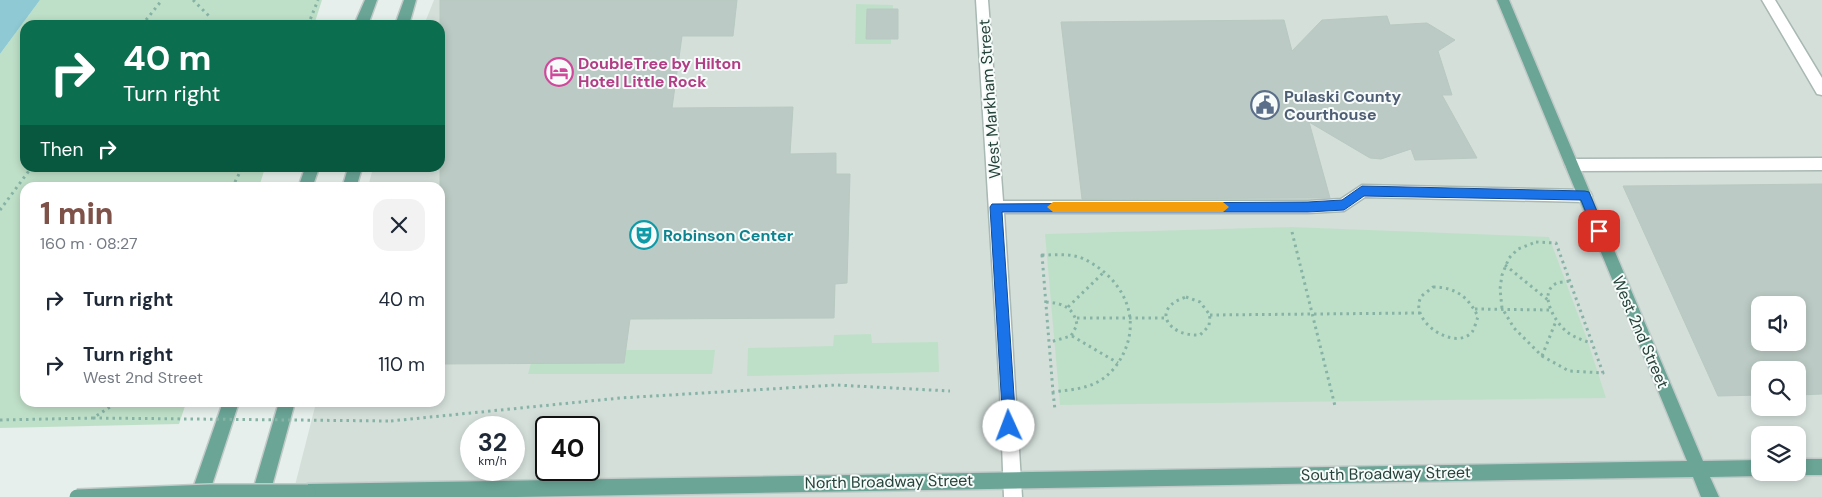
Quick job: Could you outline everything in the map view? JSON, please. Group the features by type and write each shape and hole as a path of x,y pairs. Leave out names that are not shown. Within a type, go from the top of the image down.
{"main road":[{"path":"363,20 371,0"},
{"path":"404,20 410,0"},
{"name":"West 2nd Street","path":"1502,0 1710,497"},
{"path":"199,497 228,407"},
{"path":"260,497 286,407"},
{"path":"1806,467 1822,467"},
{"name":"South Broadway Street","path":"1012,479 1751,468"},
{"name":"North Broadway Street","path":"77,497 210,492 375,491 1012,479"}],"street":[{"name":"West Markham Street","path":"982,0 996,207 1012,497"},
{"path":"1768,0 1822,90"},
{"path":"1572,166 1822,164"},
{"path":"996,207 1308,207 1344,205 1362,191 1585,196"}],"path":[{"path":"146,20 162,0"},
{"path":"193,0 209,16"},
{"path":"310,20 318,0"},
{"path":"0,210 20,183"},
{"path":"1291,227 1335,406"},
{"path":"1536,242 1556,243 1603,373 1568,371 1542,356 1514,328 1502,308 1500,288 1505,266 1518,249 1536,242"},
{"path":"1053,392 1078,389 1100,381 1113,371 1129,338 1132,318 1125,298 1104,272 1082,258 1042,255 1050,342 1053,392 1055,410"},
{"path":"1505,266 1548,300"},
{"path":"1068,307 1104,272"},
{"path":"1569,281 1556,284 1550,291 1548,300 1550,310 1556,321 1566,331 1592,343"},
{"path":"1433,287 1452,288 1470,300 1475,309 1478,317 1473,331 1467,336 1458,338 1449,337 1431,328 1420,313 1419,304 1421,297 1433,287"},
{"path":"1186,297 1200,302 1210,314 1209,326 1206,331 1193,337 1179,334 1166,318 1168,306 1173,301 1186,297"},
{"path":"1046,302 1062,303 1077,318 1076,331 1072,336 1066,340 1050,342"},
{"path":"1475,309 1550,310"},
{"path":"1210,314 1420,313"},
{"path":"1077,318 1166,318"},
{"path":"1542,356 1556,321"},
{"path":"1072,336 1118,363"},
{"path":"0,420 93,418 391,421 620,398 836,385 950,391"},
{"path":"93,418 110,407"}],"shaded area":[{"path":"434,0 1822,0 1822,497 292,497 315,407 445,407 445,182 369,182 372,172 445,172 445,20 426,20"}],"green space":[{"path":"40,0 322,0 316,20 25,20"},
{"path":"856,4 893,5 893,9 867,10 866,39 891,39 891,44 855,44"},
{"path":"20,27 20,172 264,172 261,182 20,182 20,407 185,407 179,424 0,428 0,54"},
{"path":"1291,227 1549,237 1586,336 1606,398 1060,405 1045,234"},
{"path":"871,334 872,343 938,342 939,372 747,376 748,348 833,346 834,335"},
{"path":"625,350 715,350 712,374 528,374 531,363"}],"water":[{"path":"0,0 40,0 25,20 20,20 20,27 0,54"}],"building":[{"name":"Robinson Center","path":"440,0 737,0 733,36 682,36 672,108 793,107 790,154 836,153 836,174 850,174 847,283 835,284 834,318 630,319 624,363 445,364 445,182 440,182 440,172 445,172 445,20 440,20"},
{"path":"867,9 898,9 898,39 866,39"},
{"name":"Pulaski County Courthouse","path":"1387,16 1390,25 1427,23 1455,40 1438,51 1452,95 1442,95 1477,158 1415,160 1411,149 1381,159 1370,158 1309,122 1330,198 1082,199 1061,22 1284,20 1292,51 1322,20"},
{"path":"1822,184 1822,394 1806,395 1806,361 1751,361 1751,395 1718,396 1623,186"}],"slow traffic":[{"path":"1053,207 1223,207"}],"place":[{"name":"DoubleTree by Hilton Hotel Little Rock","path":"559,72"},
{"name":"Pulaski County Courthouse","path":"1265,105"},
{"name":"Robinson Center","path":"644,235"}],"route":[{"path":"1009,426 996,207 1308,207 1344,205 1362,191 1585,196 1599,231"}]}
